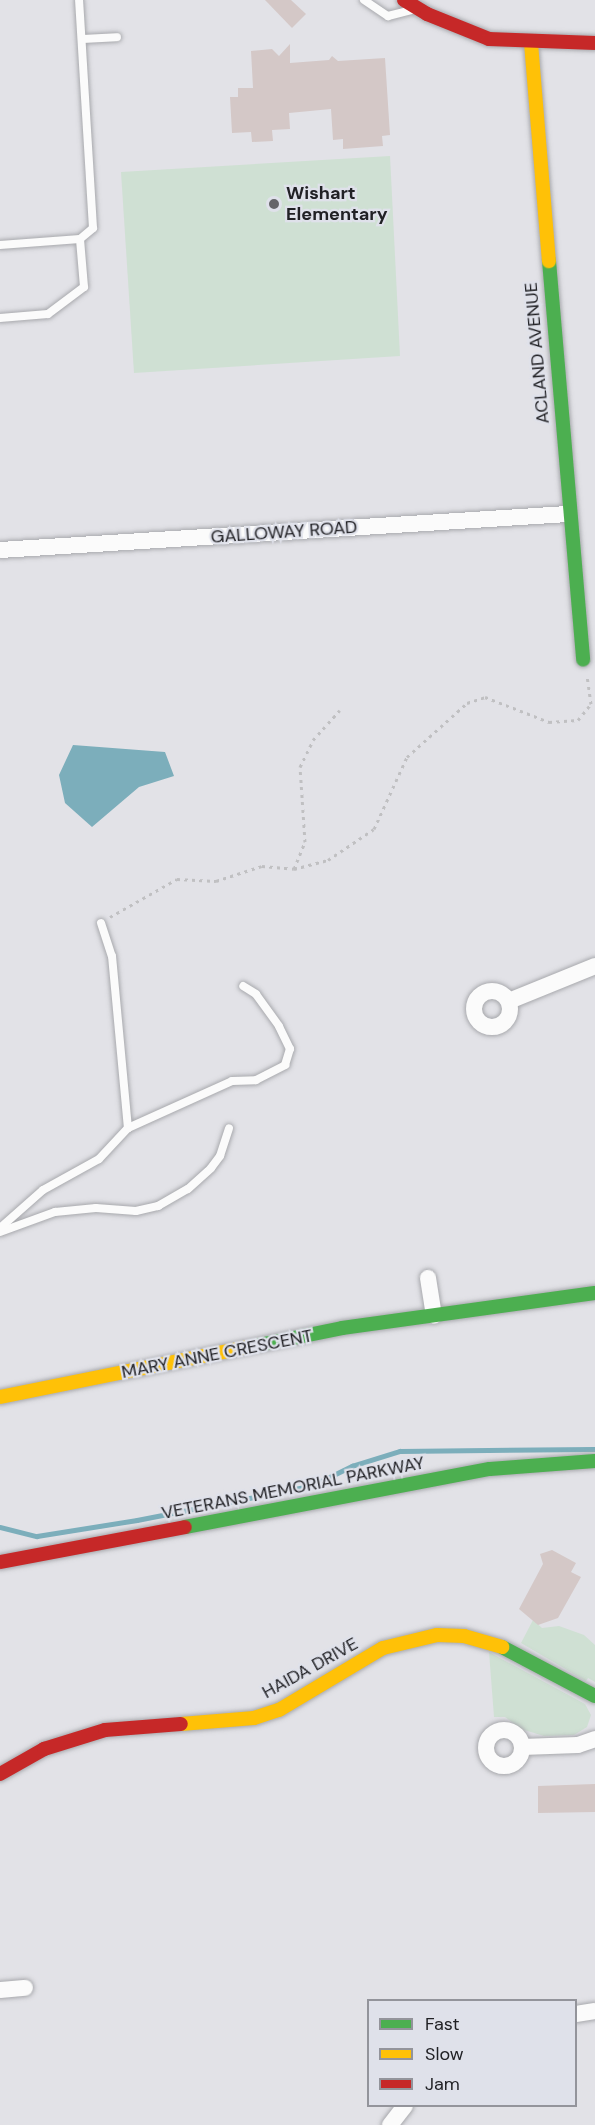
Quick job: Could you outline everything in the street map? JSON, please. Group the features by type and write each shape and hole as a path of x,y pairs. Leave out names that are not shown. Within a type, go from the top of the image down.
{"street":[{"path":"404,0 417,8 489,39 531,43 595,43"},
{"name":"ACLAND AVENUE","path":"531,43 568,514 583,660"},
{"name":"GALLOWAY ROAD","path":"0,550 568,514"},
{"path":"509,1001 595,966"},
{"path":"428,1278 434,1316"},
{"name":"MARY ANNE CRESCENT","path":"0,1397 342,1328 595,1293"},
{"name":"VETERANS MEMORIAL PARKWAY","path":"0,1562 490,1469 595,1461"},
{"name":"HAIDA DRIVE","path":"0,1774 44,1749 105,1730 254,1718 279,1710 383,1648 437,1635 464,1636 511,1649 595,1696"},
{"path":"522,1747 578,1745 595,1739"},
{"path":"0,1990 25,1988"},
{"path":"577,2014 595,2011"},
{"path":"390,2125 404,2107"}],"lane":[{"path":"0,245 80,239 93,228 80,0"},
{"path":"364,0 388,16 417,8"},
{"path":"82,39 117,37"},
{"path":"0,318 48,314 84,287 80,239"},
{"path":"101,923 112,956 128,1128"},
{"path":"0,1230 43,1190 99,1160 128,1128 232,1081 256,1080 285,1065 290,1049 279,1026 256,994 243,986"},
{"path":"0,1230 55,1212 96,1208 136,1211 158,1206 189,1189 211,1168 220,1156 229,1128"}],"path":[{"path":"101,923 177,879 216,881 262,866 294,869 328,860 374,829 407,757 467,703 485,697 549,722 578,720 591,704 583,660"},
{"path":"294,869 305,842 300,767 313,740 340,710"}],"green space":[{"path":"390,156 400,356 134,373 121,172"},
{"path":"533,1620 542,1628 559,1626 584,1635 595,1645 595,1682 588,1678 586,1681 521,1643"},
{"path":"489,1652 585,1704 591,1715 587,1727 574,1735 544,1736 521,1729 505,1717 494,1717"}],"water":[{"path":"73,745 165,752 174,776 139,787 92,827 65,803 59,775"}],"building":[{"path":"265,0 291,0 306,14 292,28"},
{"path":"290,44 290,63 329,60 332,56 338,61 385,58 390,135 382,136 383,146 343,149 343,139 333,140 331,109 289,113 290,129 272,130 273,141 252,142 251,132 232,133 230,97 238,97 238,88 253,88 251,51 272,49 279,56"},
{"path":"552,1550 576,1563 571,1572 581,1577 558,1618 538,1625 519,1609 543,1564 540,1554"},
{"path":"595,1784 595,1812 538,1813 538,1786"}],"waterway":[{"path":"0,1527 37,1536 137,1520 311,1486 352,1466 400,1451 595,1449"}],"traffic: fast":[{"path":"549,261 583,660"},
{"path":"244,1348 342,1328 595,1293"},
{"path":"185,1527 490,1469 595,1461"},
{"path":"502,1647 595,1696"}],"traffic: slow":[{"path":"531,43 549,261"},
{"path":"0,1397 244,1348"},
{"path":"181,1724 254,1718 279,1710 383,1648 437,1635 464,1636 502,1647"}],"traffic: jam":[{"path":"404,0 427,14 489,39 595,43"},
{"path":"0,1562 185,1527"},
{"path":"0,1774 44,1749 105,1730 181,1724"}],"place":[{"name":"Wishart Elementary","path":"274,204"}]}
